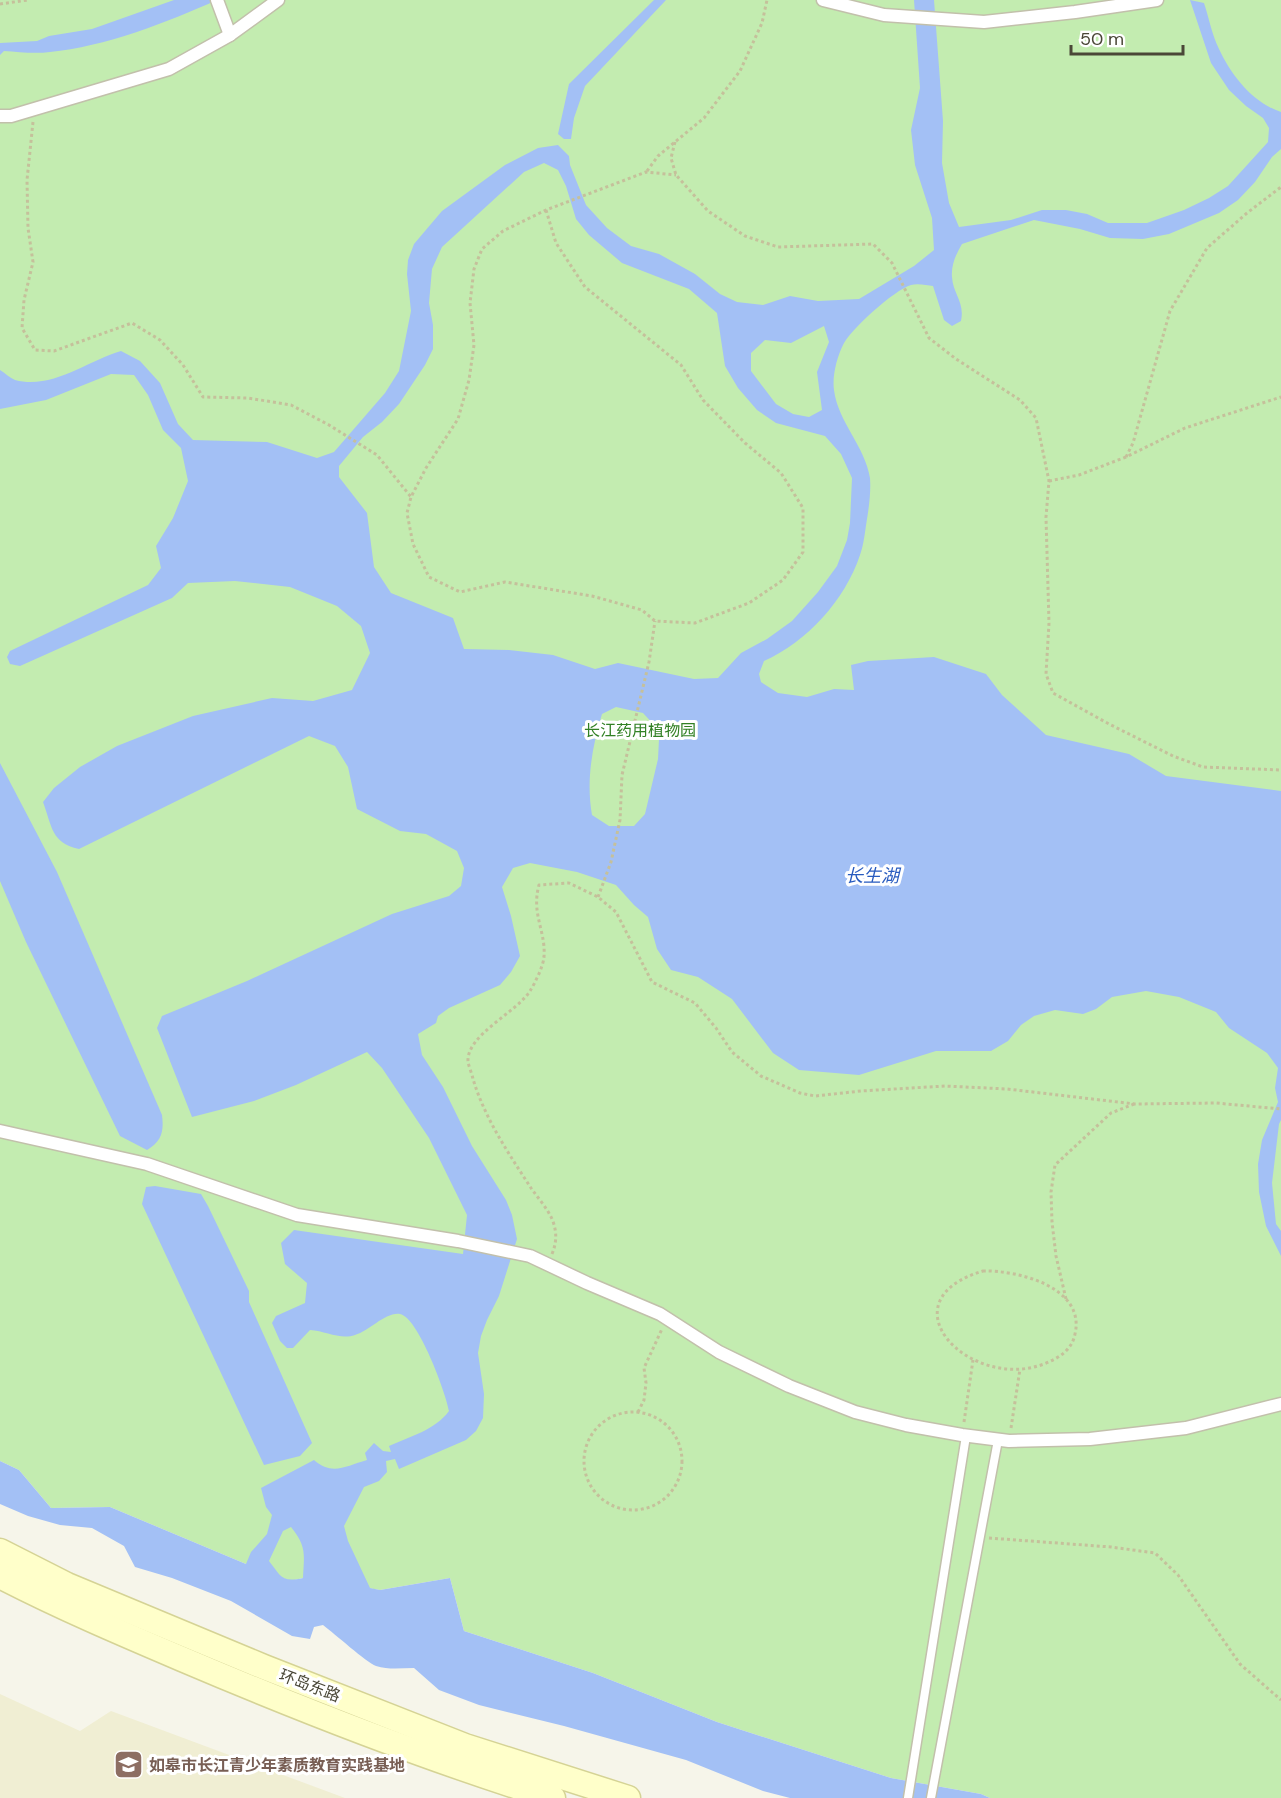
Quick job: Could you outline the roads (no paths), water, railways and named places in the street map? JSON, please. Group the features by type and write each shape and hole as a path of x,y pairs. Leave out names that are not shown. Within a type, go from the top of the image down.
{"main road":[{"name":"环岛东路","path":"0,1551 67,1585 274,1671 465,1746 628,1798"},
{"name":"环岛东路","path":"0,1576 57,1605 255,1691 461,1769 553,1798"}],"street":[{"path":"217,0 230,34"},
{"path":"0,116 11,116 169,69 230,34 278,0"},
{"path":"823,0 884,15 984,22 1157,0"},
{"path":"0,1131 147,1164 297,1215 458,1241 530,1256 660,1314 719,1352 789,1386 855,1412 906,1425 1003,1441 1090,1439 1185,1428 1281,1404"}],"lane":[{"path":"908,1798 964,1436"},
{"path":"931,1795 981,1538 1003,1441"}],"water":[{"path":"174,0 217,0 157,25 92,45 44,53 4,51 0,55 0,43 37,41 49,36 92,29"},
{"path":"654,0 666,0 585,86 574,118 571,139 564,139 558,134 569,84"},
{"name":"长生湖","path":"914,0 934,0 943,121 942,163 949,203 959,227 1011,220 1042,210 1066,210 1087,214 1108,223 1147,223 1184,210 1228,186 1268,142 1269,128 1263,118 1229,90 1211,63 1190,0 1204,3 1212,32 1224,59 1244,87 1261,102 1281,112 1281,149 1238,200 1219,213 1169,234 1143,239 1110,238 1080,229 1034,220 962,244 954,260 952,273 961,308 961,321 952,326 944,320 933,286 916,284 894,294 854,330 847,338 839,355 834,373 834,390 836,402 863,455 870,478 869,504 861,551 845,588 822,618 795,643 764,661 759,674 761,682 778,693 807,697 834,689 854,690 851,665 868,661 934,657 986,674 1002,695 1046,735 1129,754 1166,776 1281,791 1281,1120 1272,1183 1276,1224 1281,1231 1281,1256 1266,1226 1259,1192 1258,1164 1262,1140 1278,1102 1275,1088 1278,1068 1267,1053 1229,1028 1216,1012 1179,997 1146,991 1112,997 1096,1009 1083,1014 1055,1010 1034,1016 1021,1025 1008,1041 991,1051 936,1051 859,1075 799,1070 773,1053 732,999 698,977 671,970 657,949 648,917 616,885 577,872 530,863 513,868 502,887 520,956 511,972 500,985 449,1008 438,1016 436,1023 418,1034 422,1055 443,1087 472,1146 506,1200 517,1239 499,1296 481,1336 478,1353 484,1394 483,1418 476,1431 466,1440 399,1469 395,1459 386,1461 387,1472 379,1481 364,1487 344,1526 348,1541 370,1588 380,1590 450,1578 464,1631 593,1673 717,1722 891,1778 981,1794 990,1798 790,1798 763,1791 686,1760 479,1705 439,1690 414,1668 376,1666 323,1625 314,1627 310,1639 292,1636 231,1601 172,1578 135,1567 124,1546 92,1528 60,1525 28,1516 0,1504 0,1461 19,1470 51,1508 110,1507 246,1564 251,1552 267,1534 272,1515 266,1507 261,1488 314,1460 333,1469 367,1460 365,1453 374,1443 383,1451 391,1452 389,1446 430,1428 449,1411 443,1389 423,1341 407,1318 400,1314 389,1316 361,1333 349,1336 310,1330 293,1348 287,1348 280,1341 272,1323 276,1316 305,1303 307,1283 285,1264 281,1243 294,1230 463,1254 467,1215 429,1138 382,1068 367,1052 296,1085 254,1101 192,1117 157,1028 162,1016 247,981 392,914 449,896 461,886 464,868 457,851 426,834 400,831 357,809 348,767 335,746 309,736 79,849 58,838 51,826 43,802 54,788 80,767 117,746 193,716 272,698 313,701 352,690 370,653 361,626 337,606 290,587 235,581 188,583 172,598 20,666 10,664 7,657 10,651 148,585 161,568 156,546 173,518 188,481 181,448 163,430 148,395 134,375 111,374 46,400 0,409 0,370 15,380 42,381 56,378 121,351 140,361 160,383 178,424 193,440 267,442 317,458 334,452 385,393 399,371 411,311 407,274 408,260 414,244 442,211 505,165 538,148 558,145 569,156 570,165 586,205 607,228 631,246 659,254 695,274 720,294 737,302 763,305 790,296 818,301 859,299 914,266 934,250 932,218 915,165 911,130 920,88","holes":["544,163 558,170 566,186 576,219 589,235 622,263 689,289 717,313 725,366 738,388 757,410 776,423 825,436 841,454 852,478 850,523 847,540 837,566 792,621 767,639 741,653 718,678 694,679 618,663 595,669 553,655 509,650 464,649 453,618 391,593 374,567 367,513 339,477 339,466 363,437 399,404 433,349 433,325 429,303 432,269 442,247 524,172","824,326 829,342 817,372 822,410 809,417 793,414 776,404 751,371 751,353 765,340 791,343","616,707 643,713 655,726 659,739 658,759 645,814 634,826 609,826 592,815 591,764 602,714","291,1527 300,1540 304,1557 303,1578 286,1579 269,1561 283,1531"]},
{"path":"0,763 57,872 162,1115 161,1135 156,1143 147,1150 120,1136 26,942 0,881"},
{"path":"155,1186 201,1194 208,1206 249,1291 249,1302 312,1443 300,1456 264,1465 142,1204 146,1187"}],"place":[{"name":"如皋市长江青少年素质教育实践基地","path":"128,1765"}],"park label":[{"name":"长江药用植物园","path":"640,730"}]}
